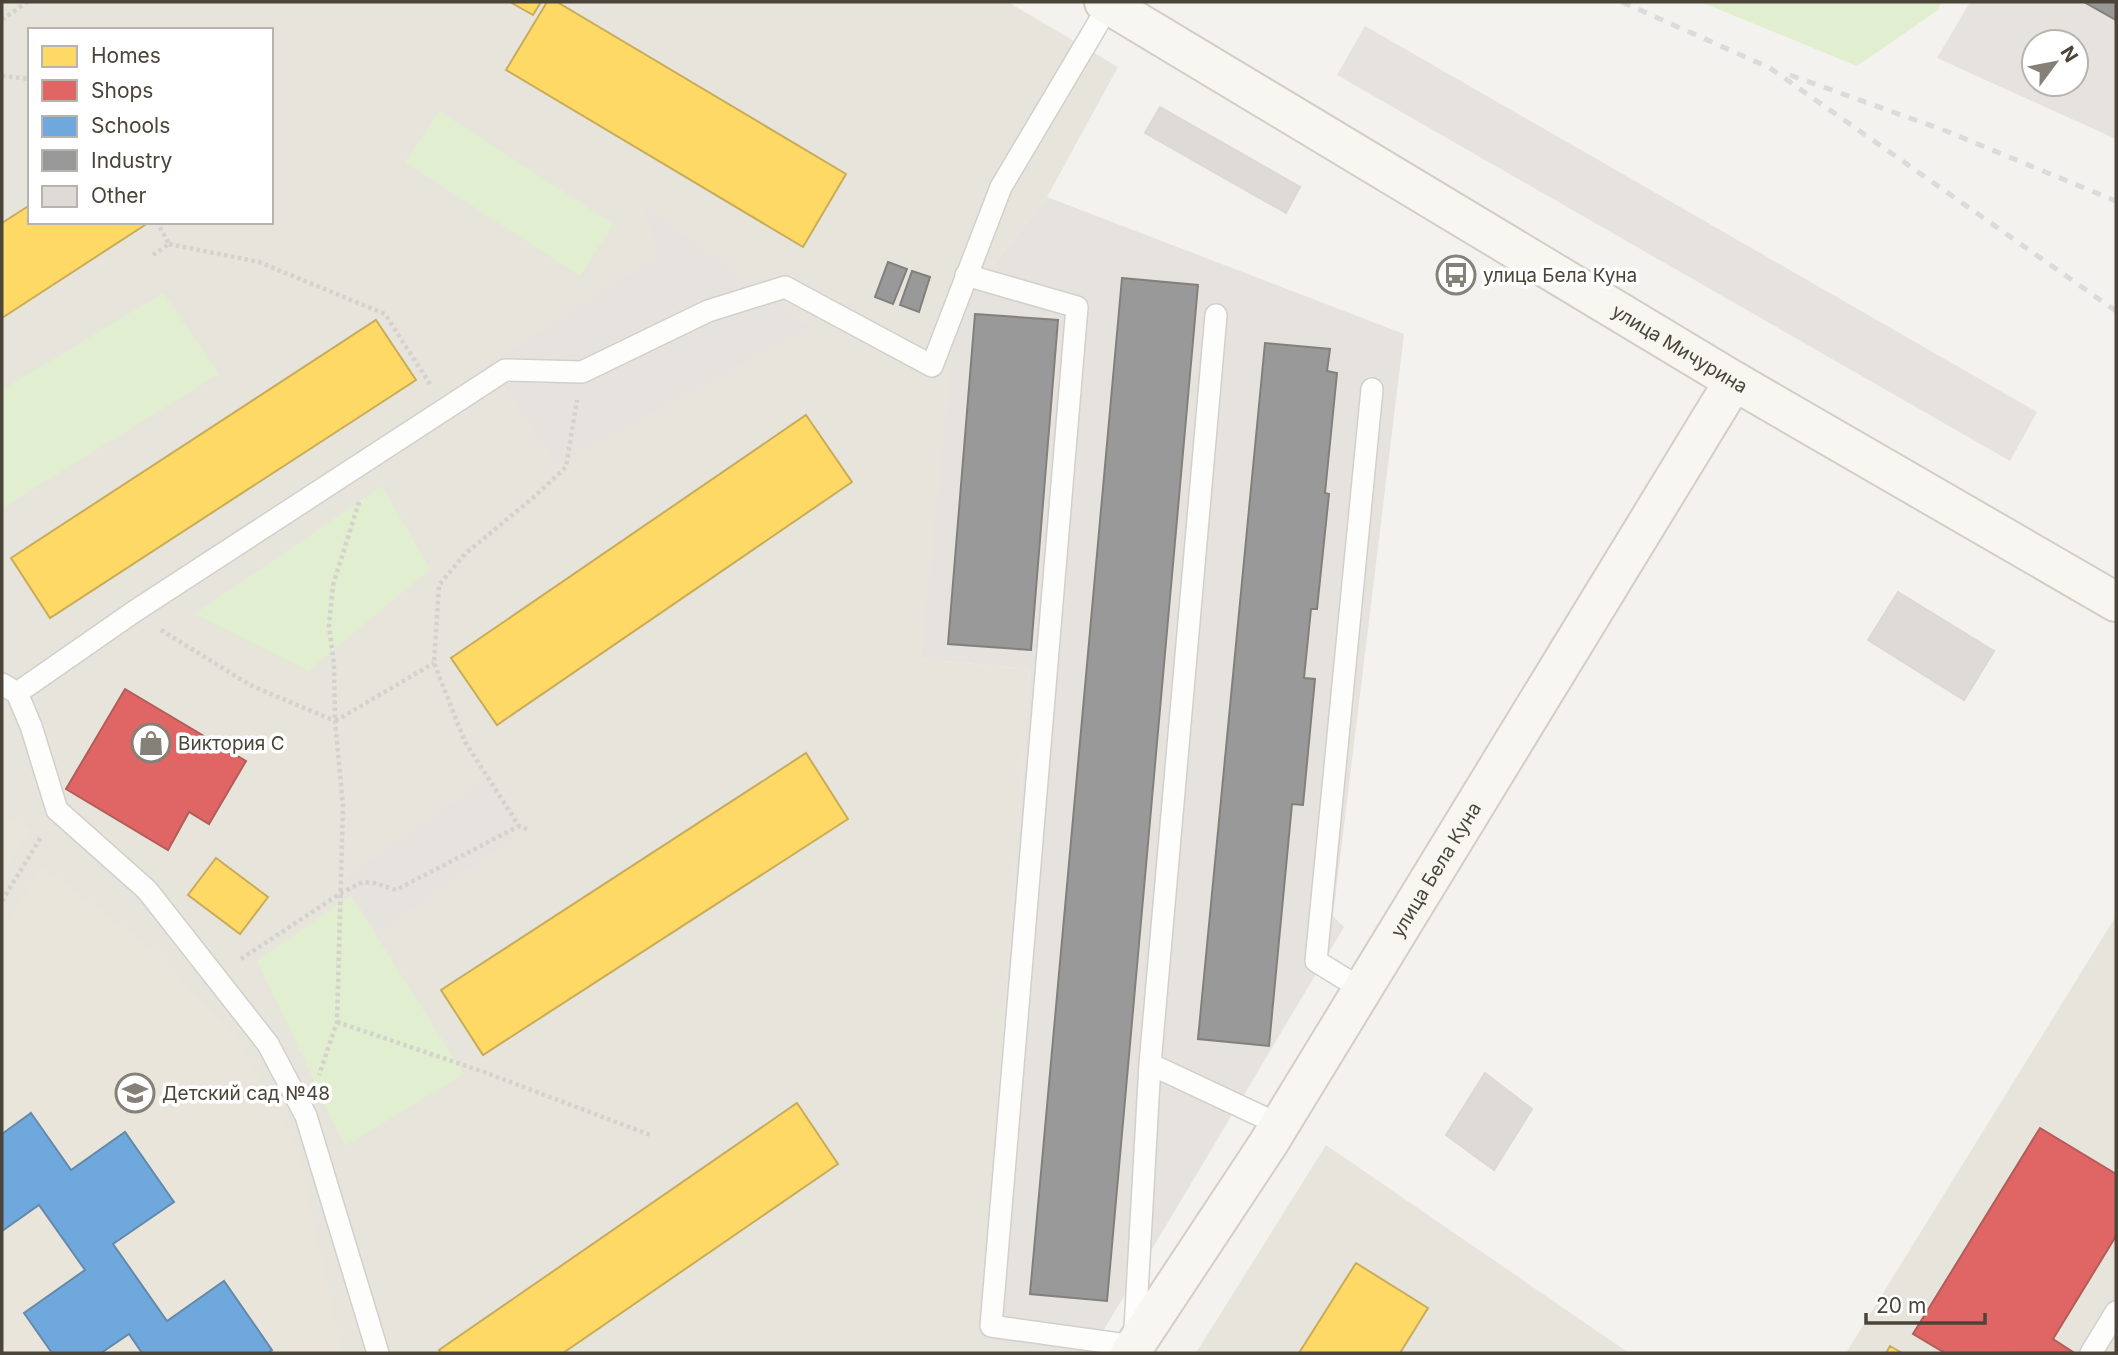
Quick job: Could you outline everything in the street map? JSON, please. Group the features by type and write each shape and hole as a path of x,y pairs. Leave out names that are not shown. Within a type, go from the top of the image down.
{"main road":[{"name":"улица Мичурина","path":"1107,3 1734,381 2116,602"},
{"name":"улица Бела Куна","path":"1132,1349 1280,1125 1734,381"}],"lane":[{"path":"378,1353 306,1116 268,1044 147,890 57,810 31,726 9,689 135,611 505,370 582,372 708,311 785,287 932,366 1001,187 1107,3"},
{"path":"966,275 1077,307 991,1326 1132,1349 1150,1064 1216,315"},
{"path":"1363,990 1316,961 1372,388"},
{"path":"1150,1064 1280,1125"},
{"path":"2091,1353 2116,1312"}],"path":[{"path":"2,20 27,2"},
{"path":"2,76 28,79"},
{"path":"158,224 169,244"},
{"path":"153,255 169,244 259,262 385,314 445,409"},
{"path":"527,829 519,826 465,742 434,663 439,585 465,554 566,467 582,372"},
{"path":"306,1116 337,1022 343,806 329,625 333,585 354,516 378,452"},
{"path":"135,611 173,638 250,685 335,721"},
{"path":"335,721 434,663"},
{"path":"2,901 57,810"},
{"path":"215,976 341,893 363,883 375,883 396,890 519,826"},
{"path":"337,1022 484,1072 653,1136"}],"shaded area":[{"path":"2,2 1008,2 1118,67 1047,197 967,296 921,659 1030,669 981,1334 1038,1353 2,1353"},
{"path":"1970,2 2116,2 2116,139 2025,98 2090,98 2090,28 2020,28 2020,96 1937,58"},
{"path":"1365,26 2037,412 2010,461 1337,75"},
{"path":"1047,197 1404,334 1333,916 1344,927 1090,1353 1038,1353 981,1335 1030,669 921,659 955,325 967,296"},
{"path":"643,204 811,327 557,466 489,363 658,255"},
{"path":"489,776 527,829 379,933 342,879"},
{"path":"2,812 30,829 2,874"},
{"name":"Детский сад №48","path":"42,866 155,951 238,1040 297,1145 342,1353 2,1353 2,931"},
{"path":"2116,916 2116,1353 1846,1353"},
{"path":"1326,1145 1629,1353 1196,1353"}],"green space":[{"path":"1701,2 1941,2 1938,10 1857,66"},
{"path":"439,111 613,224 580,276 405,162"},
{"path":"163,293 219,374 2,508 2,390"},
{"path":"382,486 430,569 308,671 194,614"},
{"path":"351,896 464,1074 345,1146 257,960"}],"building: Homes":[{"path":"510,2 541,2 533,15"},
{"path":"547,2 557,2 846,174 803,247 506,70"},
{"path":"28,206 28,224 146,224 2,318 2,223"},
{"path":"376,320 416,380 50,618 11,558"},
{"path":"806,415 852,482 497,725 451,658"},
{"path":"806,753 848,819 483,1055 441,990"},
{"path":"216,858 268,897 240,934 188,895"},
{"path":"797,1103 838,1164 563,1353 441,1353 439,1350"},
{"path":"1356,1263 1428,1308 1400,1353 1299,1353"},
{"path":"1890,1346 1902,1353 1886,1353"}],"building: Shops":[{"path":"125,689 246,761 209,824 189,812 168,850 66,789"},
{"path":"2040,1128 2116,1174 2116,1236 2053,1339 2073,1352 1945,1353 1913,1334"}],"building: Schools":[{"path":"31,1113 71,1170 125,1132 174,1202 113,1244 167,1321 224,1281 272,1350 268,1353 142,1353 129,1334 101,1353 52,1353 24,1313 85,1270 39,1205 2,1231 2,1134"}],"building: Industry":[{"path":"2084,2 2116,2 2116,20"},
{"path":"888,262 907,269 893,304 875,297"},
{"path":"912,271 930,277 919,312 900,305"},
{"path":"1122,278 1198,285 1107,1301 1030,1294"},
{"path":"975,314 1058,320 1031,650 948,644"},
{"path":"1265,343 1330,349 1327,371 1337,373 1325,493 1329,494 1317,609 1311,609 1304,678 1315,679 1303,805 1292,804 1269,1046 1198,1039"}],"building: Other":[{"path":"1160,107 1300,187 1286,213 1145,133"},
{"path":"1898,592 1994,651 1964,700 1868,640"},
{"path":"1485,1073 1532,1109 1494,1170 1446,1135"}],"railway":[{"path":"1622,2 1770,68 2116,311"},
{"path":"1790,75 1946,131 2116,201"}],"place":[{"name":"улица Бела Куна","path":"1456,275"},
{"name":"Виктория С","path":"151,743"},
{"name":"Детский сад №48","path":"135,1093"}]}
